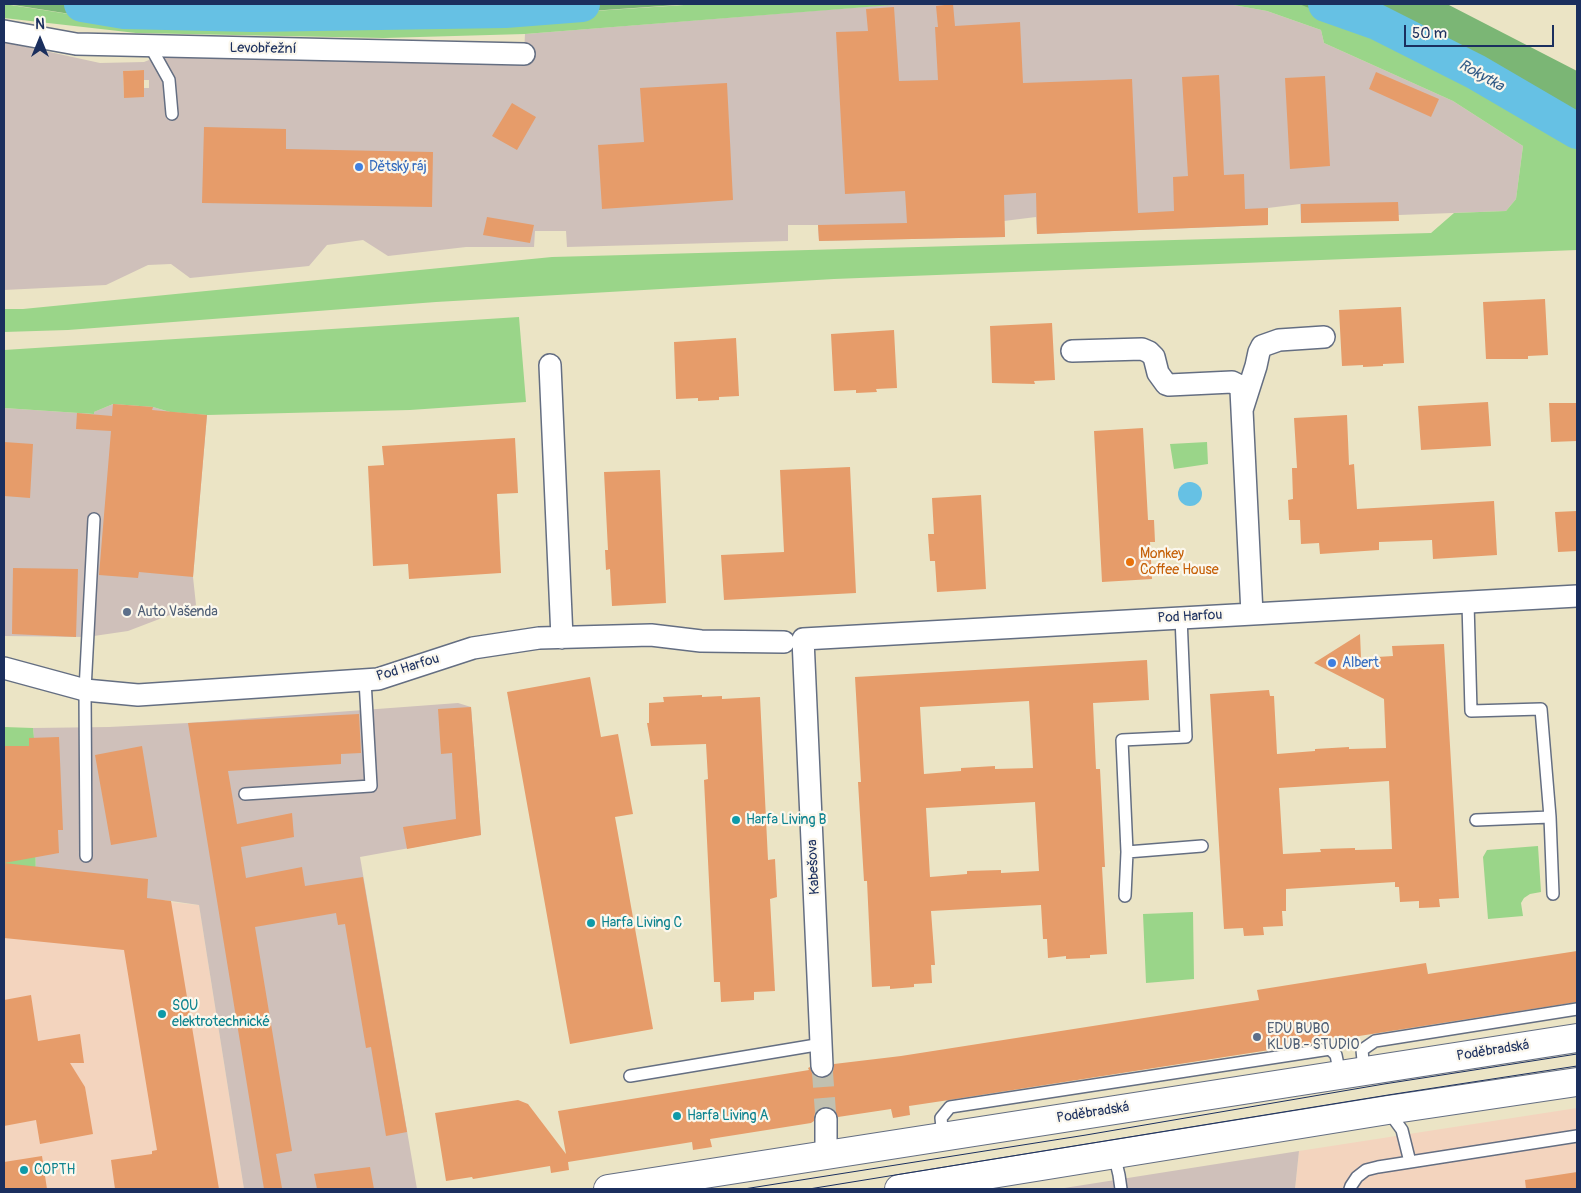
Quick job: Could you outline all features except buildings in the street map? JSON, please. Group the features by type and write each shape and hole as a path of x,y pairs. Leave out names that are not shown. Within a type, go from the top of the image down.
{"main road":[{"name":"Poděbradská","path":"608,1189 1577,1038"},
{"path":"899,1189 1388,1110 1577,1082"}],"street":[{"name":"Levobřežní","path":"4,31 76,44 524,54"},
{"path":"1242,410 1262,346 1279,340 1324,337"},
{"path":"1072,351 1142,349 1154,357 1158,373 1166,384 1232,382 1238,385 1241,390 1252,614"},
{"path":"550,364 562,638"},
{"name":"Pod Harfou","path":"4,668 85,690 138,695 378,679 473,648 539,638 650,634 700,641 793,640 1577,596"},
{"name":"Kabešova","path":"793,640 822,1066"},
{"path":"826,1119 826,1155"}],"lane":[{"path":"150,46 169,80 172,114"},
{"path":"86,856 85,690 94,519"},
{"path":"1468,603 1471,711 1541,709 1550,817 1553,894"},
{"path":"1125,896 1127,852 1122,740 1186,737 1181,617"},
{"path":"245,794 371,786 365,680"},
{"path":"1476,820 1550,817"},
{"path":"1127,852 1202,846"},
{"path":"1352,1073 1362,1050 1374,1041 1577,1009"},
{"path":"630,1076 822,1044"},
{"path":"1388,1110 1402,1130 1410,1162"},
{"path":"1350,1189 1356,1177 1366,1170 1577,1136"},
{"path":"1114,1154 1121,1189"}],"shaded area":[{"path":"900,4 1228,4 1267,11 1321,30 1324,43 1453,101 1523,146 1516,199 1506,211 1399,215 1301,223 1300,204 1268,208 1268,225 1037,234 1036,217 1004,221 1005,237 819,241 818,225 788,225 788,241 567,247 566,231 535,231 534,247 466,247 388,256 363,240 327,245 309,266 190,278 171,264 148,265 106,285 4,290 4,42 100,63 144,62 164,54 524,54 525,34","holes":["144,70 144,80 149,80 149,88 144,88 144,97 124,97 123,71"]},
{"path":"113,404 153,407 170,412 207,415 193,577 196,605 128,631 87,637 4,636 4,408 94,414 94,412"},
{"path":"458,703 471,707 481,835 360,857 417,1189 244,1189 199,905 36,888 35,820 33,820 29,738 34,738 33,728 188,723"},
{"path":"4,885 199,905 244,1189 4,1189"},
{"path":"1577,1108 1577,1189 1295,1189 1299,1151"},
{"path":"1299,1151 1295,1189 1058,1189"}],"green space":[{"path":"4,4 140,25 459,20 699,4 933,4 892,5 525,34 384,38 136,33 4,18"},
{"path":"7,4 692,4 459,20 140,25"},
{"path":"1228,4 1305,5 1418,51 1577,144 1577,250 834,279 436,302 68,330 4,332 4,309 23,309 552,257 1431,233 1454,213 1506,211 1516,199 1523,146 1453,101 1324,43 1321,30 1267,11"},
{"path":"1299,4 1447,4 1577,71 1577,144 1418,51"},
{"path":"519,317 526,402 410,410 207,415 170,412 153,407 113,404 94,412 94,414 4,408 4,350"},
{"path":"1207,442 1208,464 1174,469 1170,444"},
{"path":"4,727 33,728 34,738 29,738 33,819 35,820 36,888 4,885"},
{"path":"1538,846 1541,892 1530,894 1524,898 1521,903 1523,916 1488,919 1483,857 1487,850"},
{"path":"1193,912 1194,979 1146,983 1143,914"}],"water":[{"path":"1190,482 1195,483 1201,489 1201,499 1195,505 1190,506 1185,505 1179,499 1178,494 1179,489 1185,483"}],"waterway":[{"name":"Rokytka","path":"82,4 124,11 253,14 505,10 582,4"},
{"name":"Rokytka","path":"1326,4 1377,22 1476,72 1577,131"}],"tunnel":[{"path":"822,1066 826,1119"}],"tram line":[{"path":"744,1189 1577,1054"},
{"path":"809,1189 1577,1066"}],"place":[{"name":"Dětský ráj","path":"359,167"},
{"name":"Monkey Coffee House","path":"1130,562"},
{"name":"Auto Vašenda","path":"127,612"},
{"name":"Albert","path":"1332,663"},
{"name":"Harfa Living B","path":"736,820"},
{"name":"Harfa Living C","path":"591,923"},
{"name":"SOU elektrotechnické","path":"162,1014"},
{"name":"EDU BUBO KLUB - STUDIO","path":"1257,1037"},
{"name":"Harfa Living A","path":"677,1116"},
{"name":"COPTH","path":"24,1170"}]}
